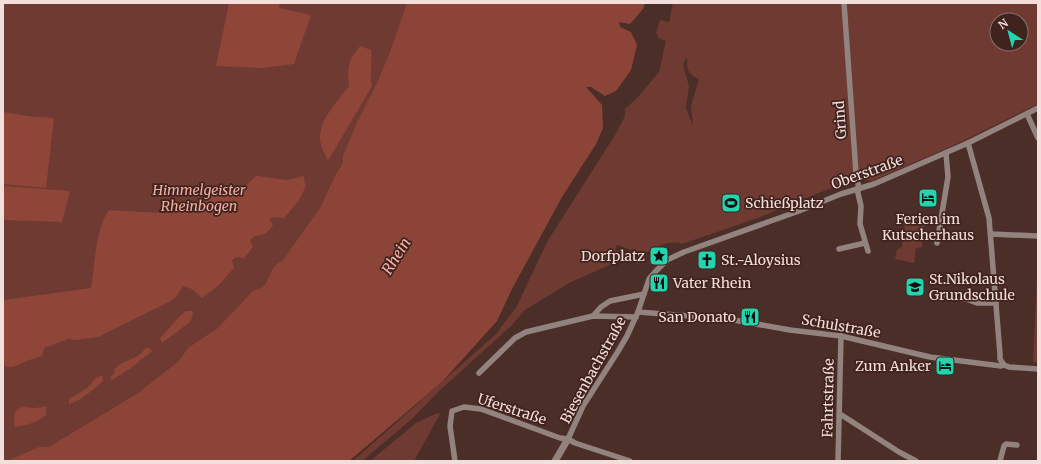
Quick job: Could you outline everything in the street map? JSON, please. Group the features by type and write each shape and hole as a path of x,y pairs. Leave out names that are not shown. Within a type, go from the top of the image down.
{"street":[{"name":"Grind","path":"844,3 856,173 862,206 860,224 868,251"},
{"name":"Oberstraße","path":"637,315 649,279 662,264 673,256 874,184 968,143 1038,108"},
{"path":"1027,114 1038,138"},
{"path":"968,143 989,218 1000,359 1004,365"},
{"path":"937,243 948,177 946,153"},
{"path":"991,234 1038,236"},
{"path":"839,248 865,243"},
{"path":"479,373 521,334 593,316 601,307 610,301 644,294"},
{"path":"942,297 966,299 977,303 996,303"},
{"name":"Schulstraße","path":"593,316 637,315 728,319 790,330 841,336 930,357 954,361 1001,366 1004,365 1009,367 1038,370"},
{"name":"Biesenbachstraße","path":"568,439 583,406 617,353 637,315"},
{"name":"Fahrtstraße","path":"838,461 841,336"},
{"name":"Uferstraße","path":"455,461 450,417 452,411 464,407 481,409 568,439"},
{"path":"840,414 899,452 916,461"},
{"path":"555,461 568,439 575,443 629,461"},
{"path":"1000,461 1004,446 1006,444 1017,445"}],"green space":[{"name":"Himmelgeister Rheinbogen","path":"3,3 509,3 181,461 3,461"},
{"path":"673,3 1038,3 1038,104 961,142 872,181 853,179 758,218 682,244 667,243 643,254 617,245 615,250 632,255 569,283 525,310 510,327 439,391 412,419 362,461 353,461 496,334 517,306 547,242 615,135 625,116 625,109 639,96 659,72 666,41 659,38 656,33 660,20 669,22","holes":["686,58 689,71 693,76 699,79 691,106 693,126 686,108 689,86 683,65"]},
{"path":"906,215 925,218 922,247 916,248 914,263 895,259 897,250 902,247"},
{"path":"1038,254 1038,362 1033,362"},
{"path":"437,413 440,414 414,461 370,461 416,423"}],"shaded area":[{"path":"229,3 280,3 279,8 311,15 294,64 261,68 216,66"},
{"path":"360,46 371,50 372,86 328,161 321,144 321,131 330,110 349,86 348,75 350,60"},
{"path":"3,112 54,118 46,188 3,184"},
{"path":"256,176 287,180 304,176 306,186 299,200 284,218 273,217 270,219 273,226 265,234 255,236 250,240 253,247 244,258 236,257 232,260 234,268 219,285 202,298 192,289 183,286 176,297 169,302 98,337 75,340 68,339 44,348 42,356 13,367 3,365 4,300 91,288 98,237 104,218 109,210 161,213 178,212 205,197 227,194 243,188"},
{"path":"3,186 70,191 62,222 3,220"},
{"path":"186,311 192,311 193,314 190,322 162,343 160,338"},
{"path":"146,348 150,348 152,351 131,368 112,380 110,378 115,372 114,369 122,363 138,356"},
{"path":"102,375 102,382 82,398 69,404 69,399 87,388 96,378"},
{"path":"46,406 46,415 42,418 31,423 15,427 14,421 17,409 24,407 35,408"}],"water":[{"name":"Rhein","path":"407,3 645,3 643,9 630,24 619,22 620,27 631,32 637,45 631,70 616,91 605,96 591,87 586,87 602,105 603,128 596,144 562,197 512,289 497,321 442,382 349,461 7,461 39,447 49,447 138,393 179,361 188,348 218,328 252,292 262,288 265,285 274,267 283,260 320,208 336,174 343,163 343,156 358,120 378,81"}],"place":[{"name":"Ferien im Kutscherhaus","path":"928,198"},
{"name":"Schießplatz","path":"731,203"},
{"name":"Dorfplatz","path":"659,256"},
{"name":"St.-Aloysius","path":"707,260"},
{"name":"Vater Rhein","path":"659,283"},
{"name":"St.Nikolaus Grundschule","path":"915,287"},
{"name":"San Donato","path":"750,317"},
{"name":"Zum Anker","path":"945,366"}]}
